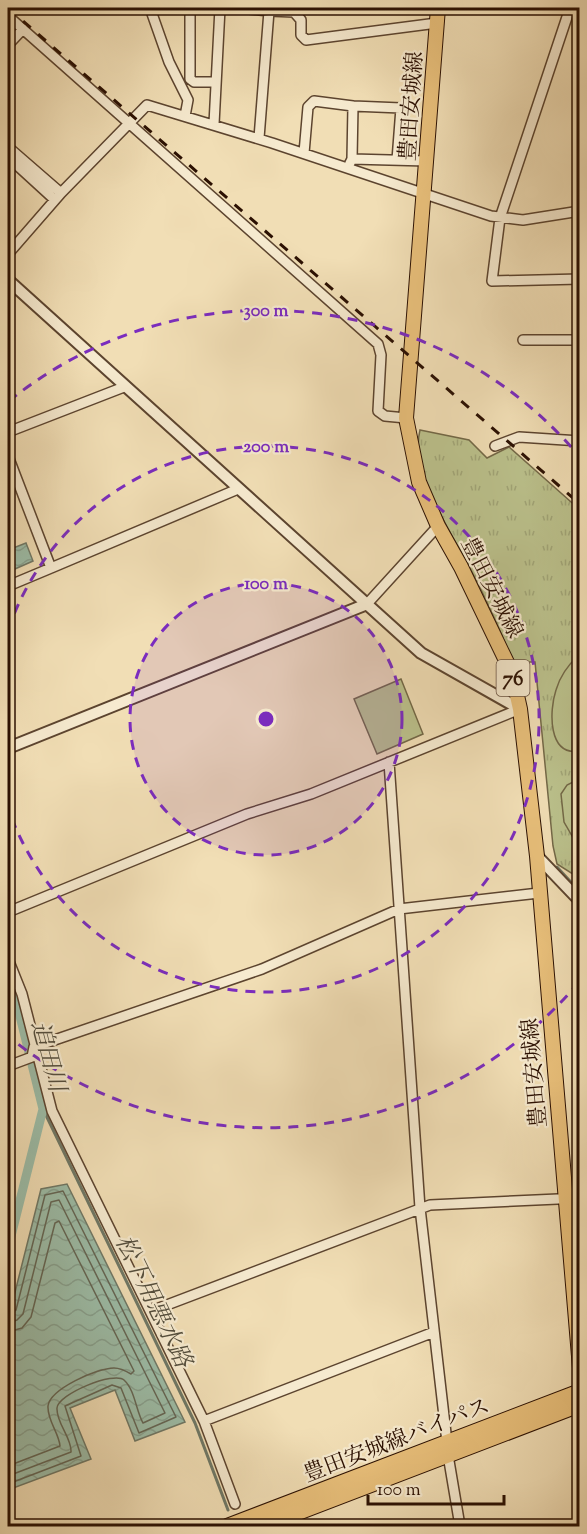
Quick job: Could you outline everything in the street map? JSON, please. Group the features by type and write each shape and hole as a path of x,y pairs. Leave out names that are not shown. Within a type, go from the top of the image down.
{"main road":[{"name":"豊田安城線","path":"438,8 406,418 419,482 438,526 461,567 512,673 520,709 572,1199 579,1368"},
{"name":"豊田安城線バイパス","path":"264,1527 579,1391"},
{"name":"豊田安城線バイパス","path":"227,1527 579,1405"}],"street":[{"path":"150,8 169,62 188,100 185,116"},
{"path":"193,8 190,10 190,79 194,82 215,82"},
{"path":"214,124 220,8"},
{"path":"239,8 294,12 301,20 301,35 306,40 437,23"},
{"path":"570,8 500,218 492,281 579,279"},
{"path":"259,138 269,11"},
{"path":"8,16 378,344 381,355 378,411 385,416 406,418"},
{"path":"8,45 22,29"},
{"path":"304,153 308,107 314,101 353,106 401,108 397,160"},
{"path":"8,255 58,196 147,105 304,153 350,164 424,194 500,218 523,220 579,212"},
{"path":"350,164 353,106"},
{"path":"8,147 58,196"},
{"path":"8,157 58,196"},
{"path":"350,164 397,160 427,161"},
{"path":"8,280 421,653 520,709"},
{"path":"523,340 579,340"},
{"path":"8,432 124,387"},
{"path":"495,446 519,437 579,441"},
{"path":"8,456 51,568"},
{"path":"8,586 238,489"},
{"path":"8,748 368,604 438,526"},
{"path":"8,912 84,883 247,814 311,794 520,709"},
{"path":"389,762 420,1208 448,1449 460,1527"},
{"path":"537,856 579,901"},
{"path":"8,1066 28,1059 34,1047 262,969 399,909 539,893"},
{"path":"8,959 22,994 58,1134 151,1311 204,1421 235,1504"},
{"path":"151,1311 430,1205 572,1199"},
{"path":"204,1421 434,1332"}],"green space":[{"path":"420,430 469,440 487,458 509,447 579,509 579,878 557,864 553,846 535,662 513,662 484,596 435,504 421,465 418,447"},
{"path":"579,655 579,751 569,751 561,747 556,739 552,709 560,680 568,666"},
{"path":"401,679 423,734 377,754 354,699"},
{"path":"580,779 579,848 564,822 561,794 567,785"}],"water":[{"path":"26,543 33,561 8,572 8,550"},
{"path":"67,1184 185,1422 135,1441 115,1390 70,1408 91,1459 8,1490 8,1320 41,1189"}],"waterway":[{"path":"557,867 580,892"},
{"name":"松下用悪水路","path":"8,979 16,1000 43,1109 8,1248"},
{"name":"松下用悪水路","path":"43,1109 195,1423 228,1510"}],"railway":[{"path":"8,8 580,504"}],"water label":[{"name":"追田川","path":"49,1056"}]}
